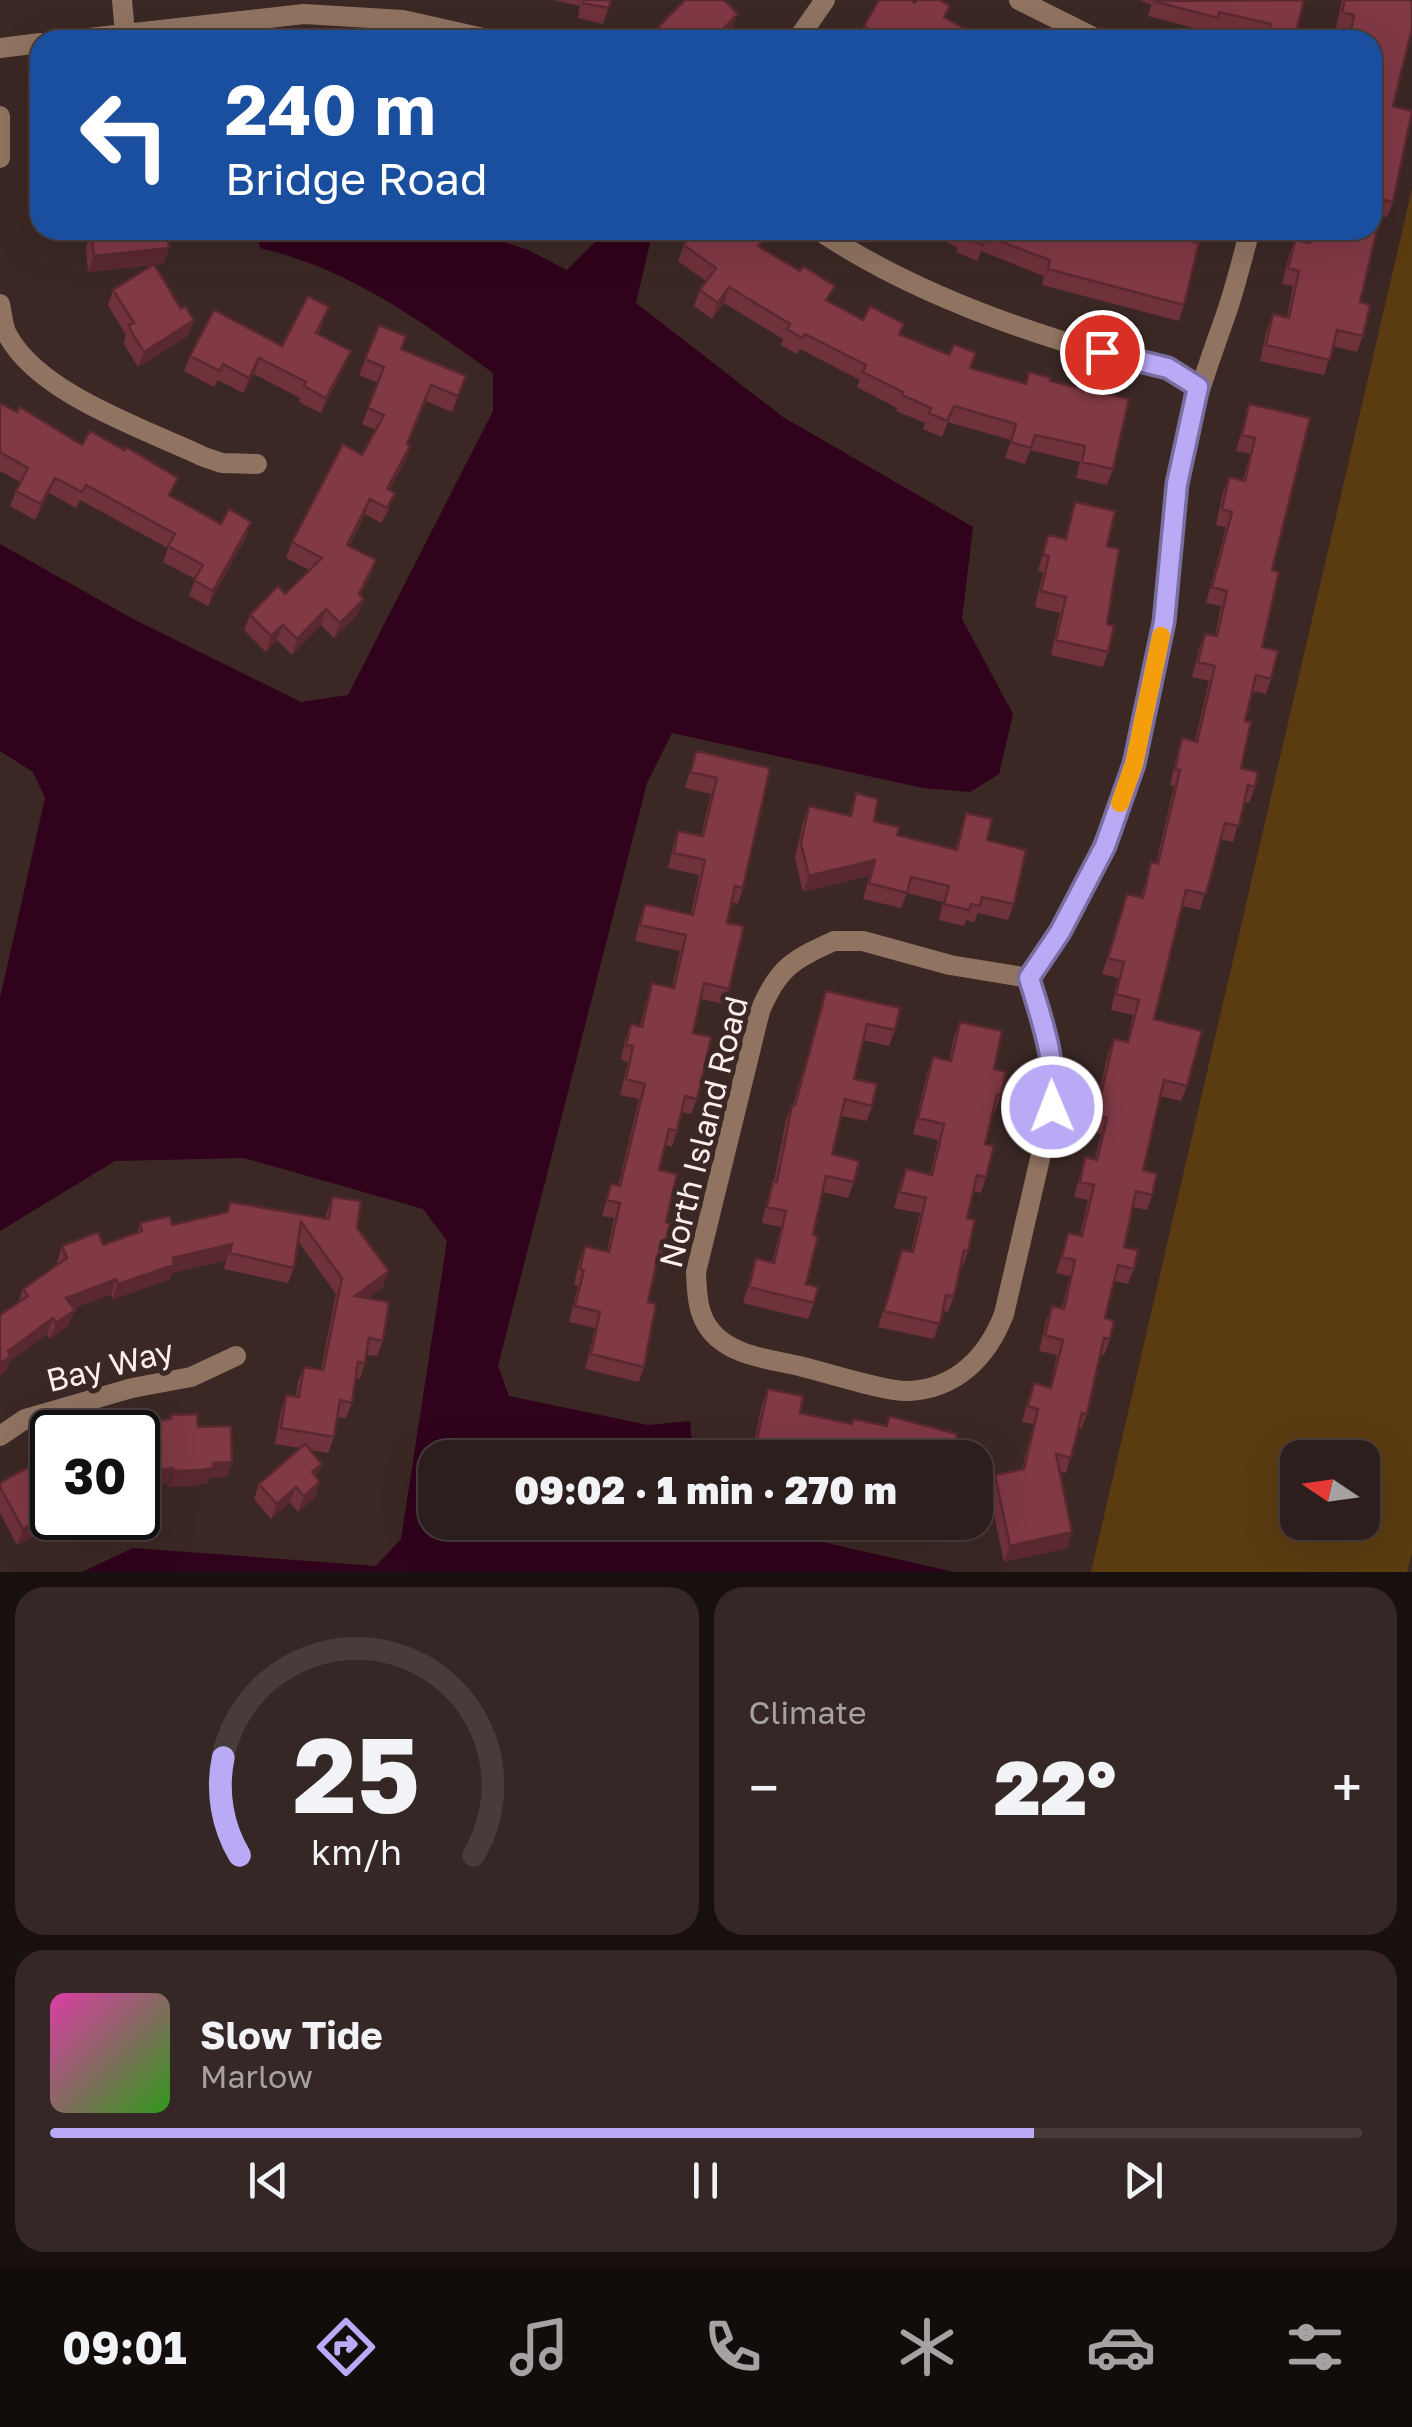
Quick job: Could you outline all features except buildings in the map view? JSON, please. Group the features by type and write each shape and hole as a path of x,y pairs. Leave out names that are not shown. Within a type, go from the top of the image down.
{"street":[{"path":"122,0 126,30"},
{"path":"804,30 825,0"},
{"path":"1019,0 1079,30"},
{"path":"154,30 304,14 404,20 448,30"},
{"path":"0,48 30,44"},
{"path":"0,116 0,158"},
{"path":"833,240 946,299 1040,334 1168,368 1198,387"},
{"path":"1029,978 1060,932 1105,846 1134,764 1164,622 1177,484 1198,387 1226,314 1247,240"},
{"path":"0,304 6,334 36,372 60,388 204,457 222,463 257,464"},
{"name":"North Island Road","path":"863,940 950,965 1029,978 1052,1057 1055,1082 1004,1314 994,1341 965,1373 938,1385 906,1391 733,1350 710,1331 698,1306 696,1272 760,1011 772,982 799,956 834,941 863,940"},
{"name":"Bay Way","path":"0,1436 25,1419 132,1388 191,1376 236,1356"}],"shaded area":[{"path":"1412,189 1412,1552 1407,1572 1091,1572"},
{"path":"259,240 498,240 567,270 597,240 651,240 636,303 783,417 973,527 962,619 1013,714 999,774 970,792 923,788 672,733 647,783 498,1366 509,1396 648,1425 690,1421 692,1440 418,1440 418,1540 814,1540 954,1572 82,1572 133,1548 376,1566 401,1539 447,1241 423,1209 244,1158 115,1161 0,1231 0,998 45,798 33,772 0,751 0,544 135,620 301,702 348,695 493,411 493,373 382,299 292,257 260,248"}],"slow traffic":[{"path":"1120,803 1134,764 1161,636"}],"route":[{"path":"1052,1107 1052,1057 1029,978 1060,932 1105,846 1134,764 1164,622 1177,484 1198,387 1168,368 1102,352"}]}
